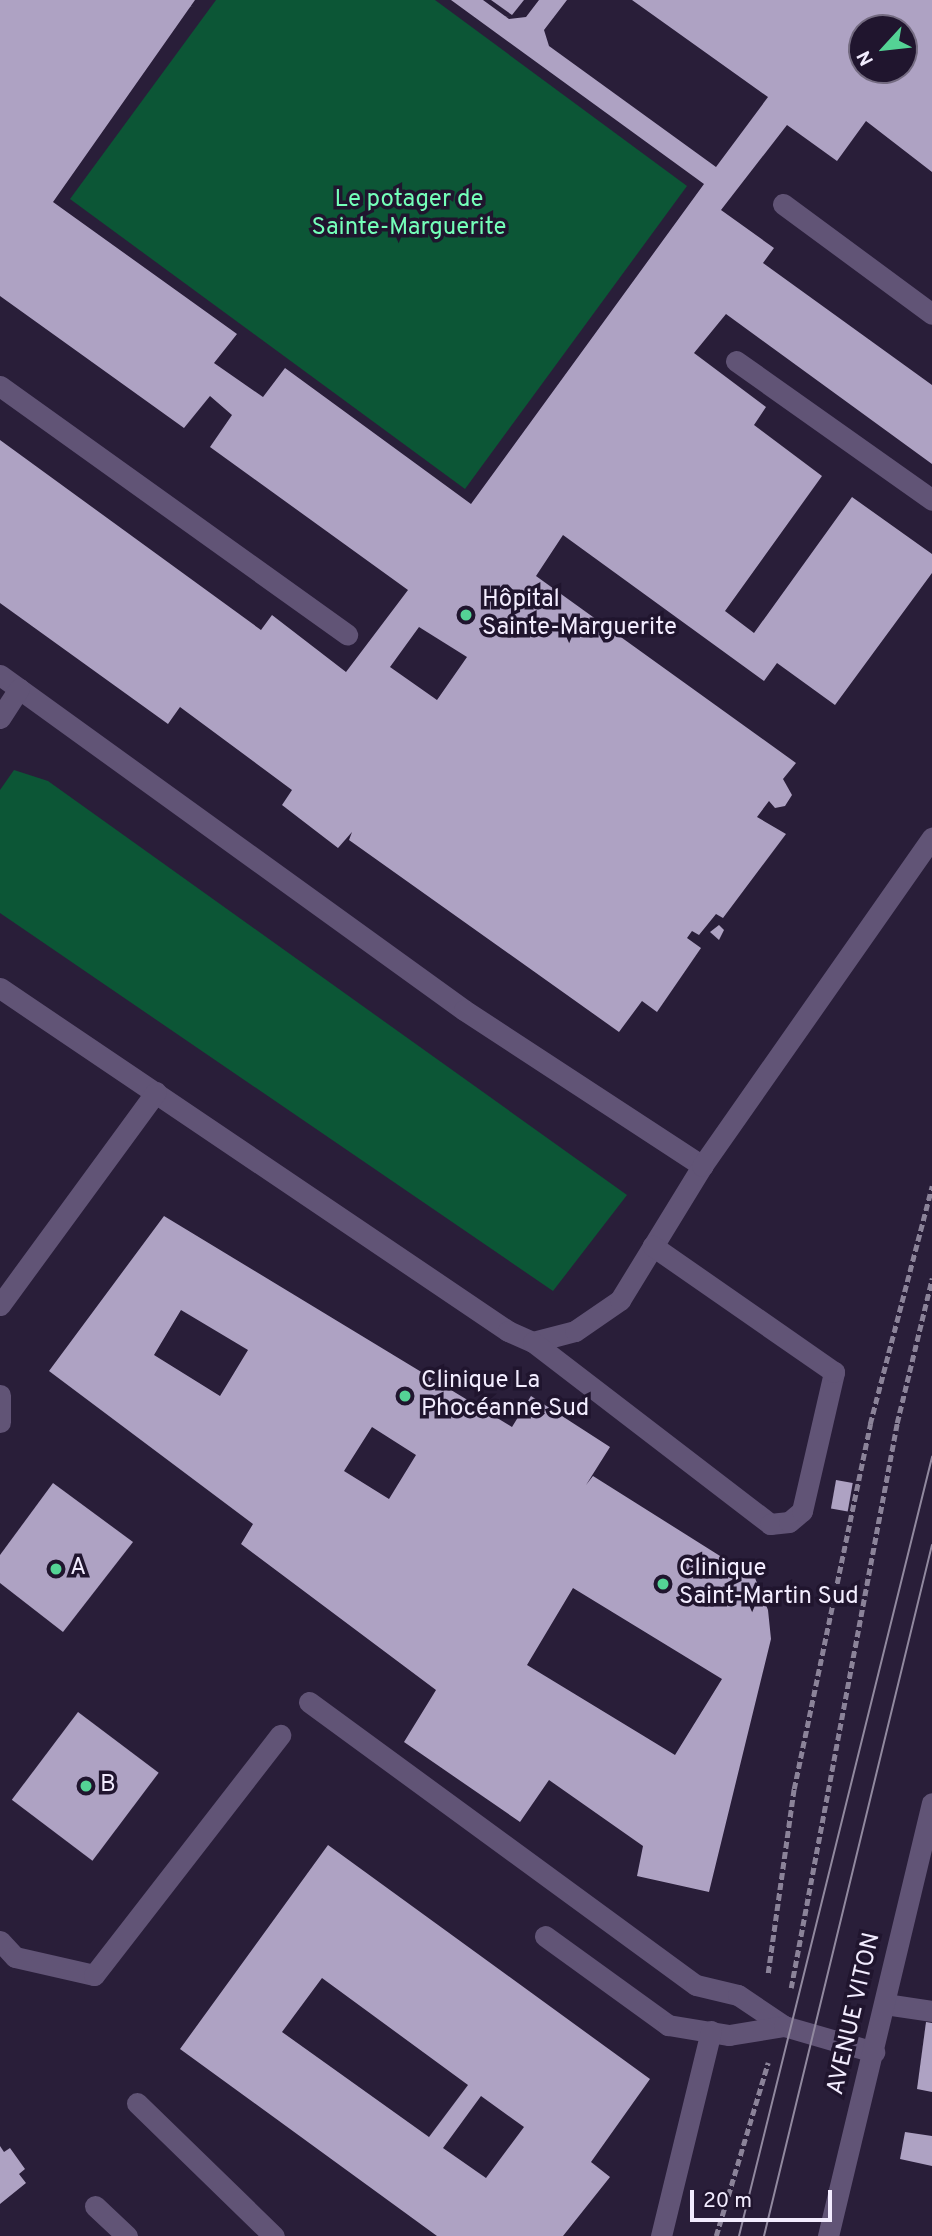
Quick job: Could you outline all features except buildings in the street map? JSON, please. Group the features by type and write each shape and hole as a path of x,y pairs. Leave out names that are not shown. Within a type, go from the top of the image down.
{"street":[{"path":"783,204 932,314"},
{"path":"736,361 932,500"},
{"path":"0,386 347,634"},
{"path":"0,675 464,1010 702,1166"},
{"path":"0,718 19,689"},
{"path":"533,1342 575,1331 620,1300 702,1166 932,838"},
{"path":"0,988 508,1331 533,1342 770,1524 789,1522 802,1511 834,1372 653,1246"},
{"path":"0,1305 156,1092"},
{"path":"0,1395 0,1422"},
{"path":"309,1702 696,1985 738,1995 763,2009 784,2026 874,2052"},
{"path":"0,1941 15,1957 94,1975 280,1735"},
{"name":"AVENUE VITON","path":"828,2236 932,1803"},
{"path":"545,1936 668,2025 729,2035 784,2026"},
{"path":"885,2004 932,2011"},
{"path":"662,2236 711,2031"},
{"path":"137,2103 274,2236"},
{"path":"95,2206 127,2236"}],"path":[{"path":"763,2009 794,1789 870,1423 932,1186"},
{"path":"716,2236 756,2092 784,2026 897,1423 932,1278"}],"green space":[{"name":"Le potager de Sainte-Marguerite","path":"216,0 435,0 687,186 465,489 70,199"},
{"path":"14,770 48,781 627,1195 553,1291 0,913 0,790"}],"tram line":[{"path":"739,2236 932,1457"},
{"path":"764,2236 932,1545"}],"place":[{"name":"Hôpital Sainte-Marguerite","path":"466,615"},
{"name":"Clinique La Phocéanne Sud","path":"405,1396"},
{"name":"A","path":"56,1569"},
{"name":"Clinique Saint-Martin Sud","path":"663,1584"},
{"name":"B","path":"86,1786"}]}
